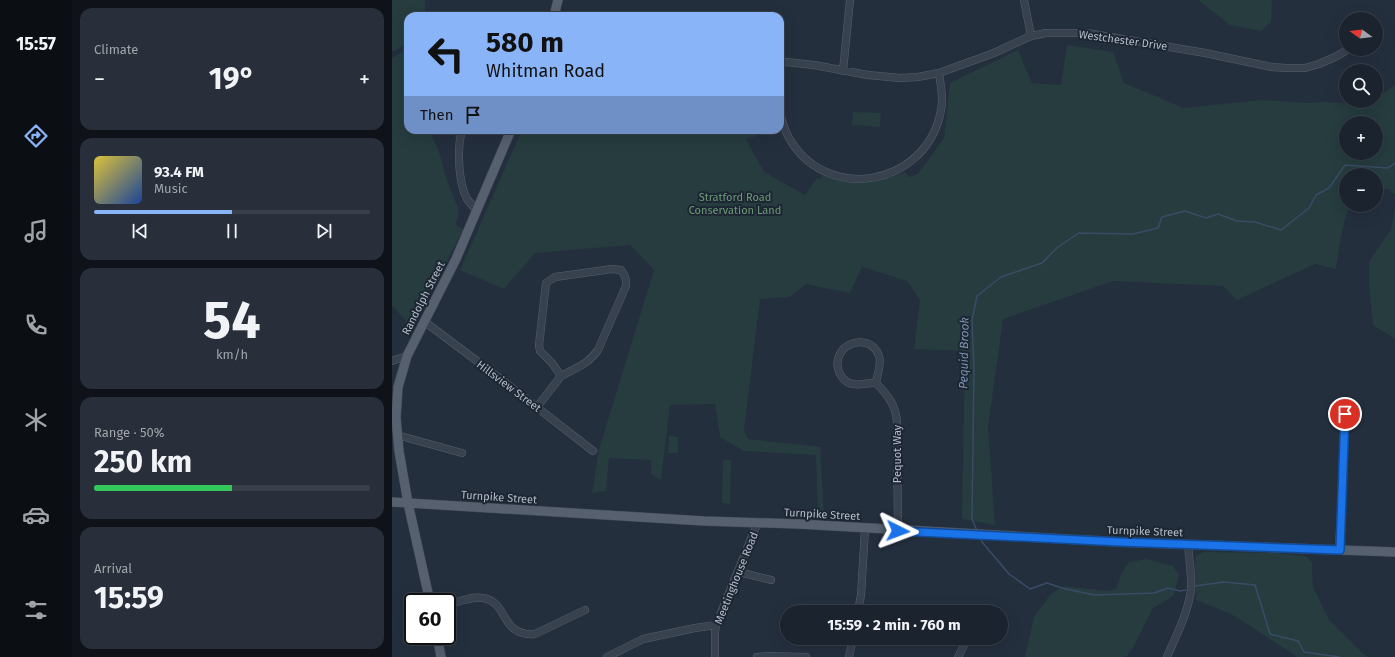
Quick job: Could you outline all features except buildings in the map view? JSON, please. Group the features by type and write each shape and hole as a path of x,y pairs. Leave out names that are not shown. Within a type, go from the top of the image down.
{"main road":[{"path":"555,12 558,0"},
{"name":"Randolph Street","path":"428,593 408,503 397,435 396,418 398,387 407,356 477,211 509,134"},
{"name":"Turnpike Street","path":"392,502 757,524 798,524 898,531 1116,542 1395,552"},
{"path":"439,645 441,657"}],"street":[{"path":"843,71 850,0"},
{"path":"1024,0 1031,36"},
{"name":"Westchester Drive","path":"784,63 799,63 868,75 900,78 918,77 939,73 994,53 1031,36 1046,33 1087,33 1205,52 1272,67 1305,68 1319,64 1339,55"},
{"path":"784,124 789,138 799,151 810,162 820,168 834,175 846,178 859,179 886,176 909,163 929,142 936,128 942,102 939,73"},
{"path":"461,134 459,165 467,198 477,211"},
{"path":"537,407 561,376 584,365 598,350 626,286 624,275 620,270 612,269 555,277 546,283 539,345 540,351 552,363 561,376"},
{"name":"Hillsview Street","path":"424,322 593,451"},
{"path":"858,342 872,347 878,355 880,362 876,383 855,384 849,383 845,380 838,366 840,354 843,349 852,343 858,342"},
{"path":"392,361 407,356"},
{"name":"Pequot Way","path":"876,383 891,400 897,416 898,531"},
{"path":"1340,550 1346,404"},
{"path":"397,435 462,453"},
{"name":"Meetinghouse Road","path":"715,657 716,625 739,572 757,524"},
{"path":"859,605 866,529"},
{"path":"1167,657 1190,597 1191,588 1188,544"},
{"path":"739,572 771,580"},
{"path":"456,603 465,600 483,598 496,604 510,625 515,630 526,635 535,634 585,610"},
{"path":"607,657 643,639 716,625"},
{"path":"849,657 852,645"},
{"path":"958,657 964,645"},
{"path":"757,657 806,657"}],"green space":[{"path":"392,0 425,0 425,12 404,12 404,46 392,52"},
{"path":"1198,0 1272,0 1271,22 1261,31 1230,25"},
{"name":"Stratford Road Conservation Land","path":"1067,45 1113,52 1124,83 1184,108 1262,100 1309,103 1339,103 1339,108 1383,108 1383,93 1395,85 1395,196 1389,189 1383,189 1383,168 1339,168 1339,212 1347,212 1341,236 1336,269 1315,264 1237,300 1223,286 1113,281 1003,319 988,427 995,525 962,519 965,351 914,349 920,300 907,281 862,267 850,293 806,284 790,297 760,299 744,430 748,439 820,447 824,516 818,515 816,455 744,451 720,437 715,404 670,405 661,480 651,474 651,460 609,458 606,491 592,493 599,449 654,270 630,245 535,253 504,289 460,270 520,134 763,134 746,139 764,172 805,195 817,178 820,179 823,174 844,182 864,183 884,179 905,172 909,177 918,174 944,138 950,83 1018,50 1032,83 1061,85"},
{"path":"404,51 404,134 431,134 439,152 447,180 458,208 458,218 455,224 463,229 413,329 392,305 392,58"},
{"path":"853,112 881,113 880,127 852,125"},
{"path":"1395,209 1395,339 1373,325 1369,288 1369,262 1391,229"},
{"path":"669,436 678,437 678,453 668,453"},
{"path":"723,460 731,460 730,504 722,503"},
{"path":"1203,552 1277,553 1305,556 1312,562 1313,587 1329,620 1362,653 1368,657 1298,657 1231,614 1196,600 1196,556"},
{"path":"1146,559 1173,566 1179,575 1174,595 1153,608 1134,646 1126,657 1025,657 1034,617 1050,595 1063,586 1107,591 1116,589 1122,573 1129,562"}],"waterway":[{"name":"Pequid Brook","path":"977,531 972,519 974,368 972,320 977,296 1001,277 1042,263 1058,247 1079,233 1133,234 1158,228 1162,217 1185,211 1206,218 1218,214 1237,221 1255,222 1281,230 1309,208 1316,195 1329,188 1345,165 1388,168 1395,163"},
{"name":"Pequid Brook","path":"981,538 982,542 1009,574 1030,589 1047,583 1094,595 1154,593 1168,588 1180,591 1186,590"},
{"name":"Pequid Brook","path":"1195,586 1224,582 1255,585 1270,634 1298,641 1304,652 1339,657"}],"route":[{"path":"898,531 1120,542 1340,550 1345,414"}]}
